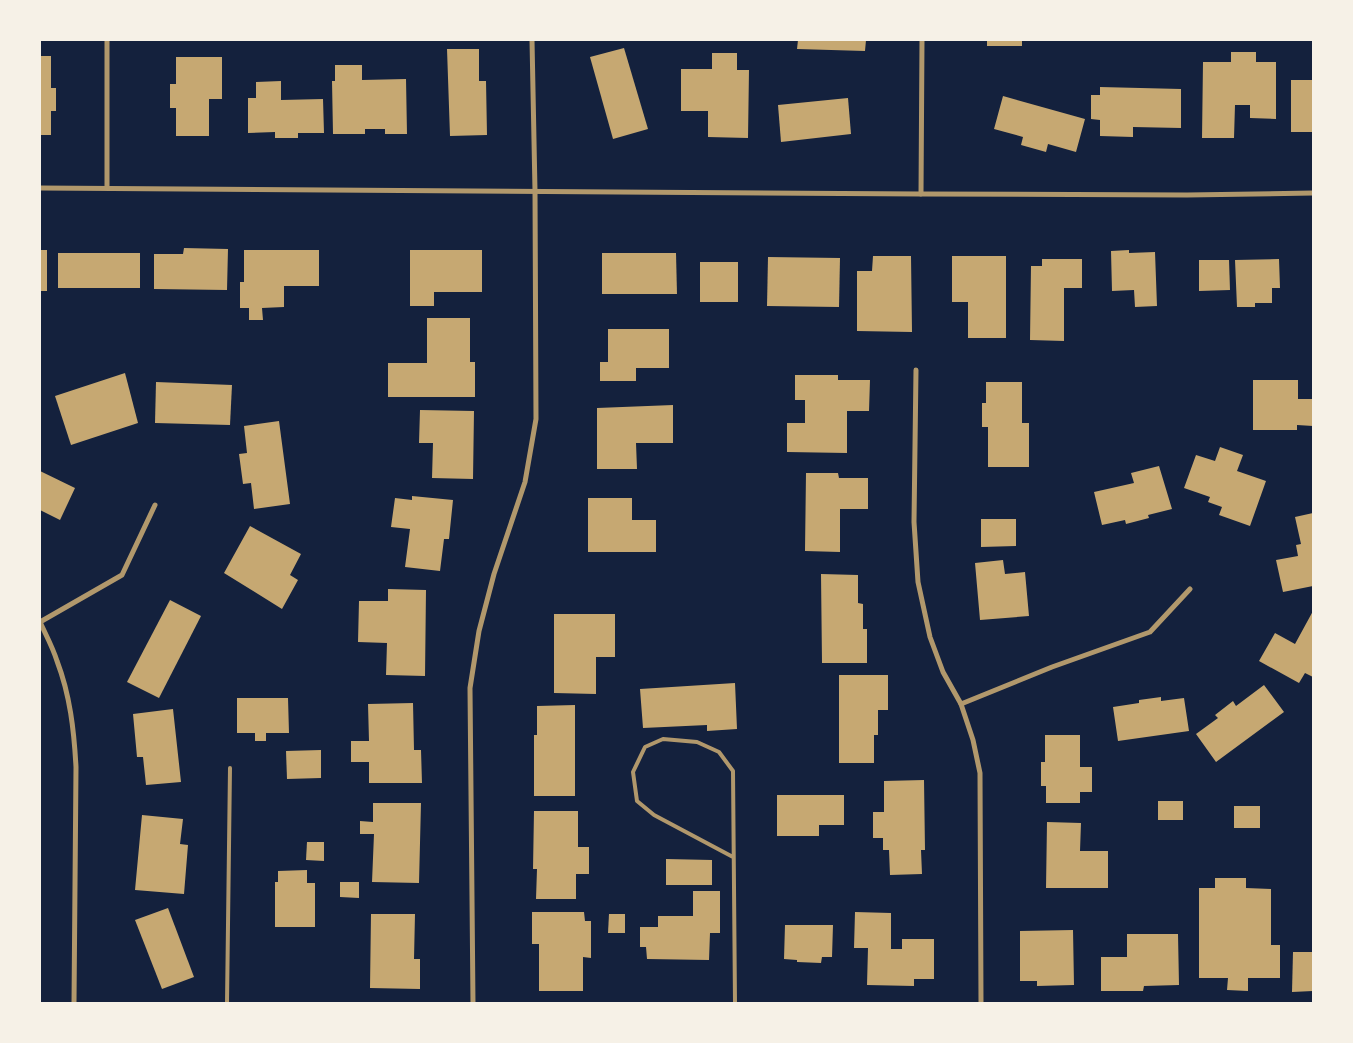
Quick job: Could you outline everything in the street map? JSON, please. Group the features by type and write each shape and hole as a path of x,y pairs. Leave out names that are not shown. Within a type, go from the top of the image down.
{"street":[{"path":"107,40 107,188"},
{"path":"473,1003 470,688 479,631 494,574 525,482 536,419 532,40"},
{"path":"920,194 922,40"},
{"path":"40,188 1187,195 1313,192"},
{"path":"916,370 914,522 918,582 930,637 943,672 962,704 974,740 980,773 981,1003"},
{"path":"74,1003 76,767 74,730 67,694 57,660 40,622 122,574 155,506"},
{"path":"962,704 1052,667 1150,632 1190,589"}],"lane":[{"path":"733,857 654,815 637,801 632,772 645,747 664,739 697,742 719,752 733,771 735,1003"},
{"path":"227,1003 230,768"}],"building":[{"path":"798,40 866,40 865,51 797,49"},
{"path":"987,40 1022,40 1022,46 987,46"},
{"path":"624,48 648,129 613,139 590,57"},
{"path":"447,49 479,49 479,81 486,81 487,135 450,136"},
{"path":"1231,52 1256,52 1256,62 1276,62 1276,119 1250,118 1250,105 1235,105 1234,138 1202,138 1203,62 1231,62"},
{"path":"712,53 737,53 737,70 749,70 748,138 708,137 708,111 681,111 681,69 712,69"},
{"path":"40,56 51,56 51,88 56,88 56,111 51,111 51,135 40,135"},
{"path":"176,57 222,57 222,99 209,99 209,136 176,136 176,108 170,108 170,84 176,84"},
{"path":"335,65 362,65 362,80 406,79 407,134 385,134 385,129 365,129 365,134 333,134 332,81 335,81"},
{"path":"1291,80 1313,80 1313,132 1291,132"},
{"path":"281,81 281,100 323,99 324,133 298,133 298,138 275,138 275,132 248,133 248,98 256,98 256,82"},
{"path":"1100,87 1181,89 1181,128 1133,127 1133,137 1100,136 1100,120 1091,119 1091,95 1100,95"},
{"path":"1003,96 1085,119 1076,152 1048,144 1046,152 1021,145 1023,137 994,129"},
{"path":"848,98 851,134 781,142 778,105"},
{"path":"184,248 228,249 227,290 154,289 154,254 183,254"},
{"path":"40,250 47,250 47,291 40,291"},
{"path":"244,250 319,250 319,286 284,286 284,307 262,308 263,320 249,320 249,308 240,308 240,282 244,282"},
{"path":"410,250 482,250 482,292 434,292 434,306 410,306"},
{"path":"1129,250 1129,253 1155,252 1157,306 1135,307 1134,290 1112,291 1111,251"},
{"path":"58,253 140,253 140,288 58,288"},
{"path":"602,253 676,253 677,294 602,294"},
{"path":"873,256 911,256 912,332 857,331 857,271 872,271"},
{"path":"952,256 1006,256 1006,338 968,338 968,302 952,302"},
{"path":"768,257 840,258 839,307 767,306"},
{"path":"1042,259 1082,259 1082,288 1064,288 1064,341 1030,340 1031,266 1042,266"},
{"path":"1279,259 1280,288 1272,288 1272,303 1255,303 1255,307 1237,307 1235,260"},
{"path":"1199,260 1229,260 1230,290 1199,291"},
{"path":"700,262 738,262 738,302 700,302"},
{"path":"427,318 470,318 470,362 475,362 475,397 388,397 388,363 427,363"},
{"path":"608,329 669,329 669,368 636,368 636,381 600,381 600,362 608,362"},
{"path":"125,373 138,423 71,445 55,396"},
{"path":"795,375 838,375 838,380 870,380 869,411 847,411 847,453 787,452 787,423 805,423 805,400 795,400"},
{"path":"1253,380 1298,380 1298,399 1313,399 1313,426 1297,425 1297,430 1253,430"},
{"path":"156,382 232,385 230,425 155,423"},
{"path":"986,382 1022,382 1022,423 1029,423 1029,467 988,467 988,427 982,427 982,403 986,403"},
{"path":"673,405 673,443 636,443 637,469 597,469 597,408"},
{"path":"420,410 474,411 473,479 432,478 433,443 419,443"},
{"path":"279,421 290,504 254,509 251,483 243,484 239,454 247,453 244,426"},
{"path":"1220,447 1243,455 1237,471 1266,481 1250,526 1219,515 1222,507 1208,502 1210,497 1184,488 1196,455 1215,461"},
{"path":"1159,466 1172,509 1148,515 1149,518 1126,524 1125,520 1102,525 1094,492 1134,483 1131,473"},
{"path":"40,471 75,488 60,520 40,510"},
{"path":"806,473 838,473 839,478 868,478 868,509 840,509 840,552 805,551"},
{"path":"412,496 453,500 449,539 444,539 440,571 405,567 410,529 391,527 395,498 412,500"},
{"path":"588,498 632,498 632,520 656,520 656,552 588,552"},
{"path":"1313,513 1313,586 1283,592 1276,560 1298,556 1296,545 1301,544 1295,517"},
{"path":"981,519 1016,519 1016,546 981,547"},
{"path":"250,526 301,554 290,575 298,580 282,609 224,573"},
{"path":"1003,560 1005,574 1025,572 1029,616 980,620 975,563"},
{"path":"821,574 858,575 858,603 863,604 863,629 867,629 867,663 822,663"},
{"path":"388,589 426,590 425,676 386,675 387,643 358,642 359,601 388,601"},
{"path":"170,600 201,616 159,698 127,682"},
{"path":"1313,611 1313,677 1305,673 1299,683 1259,661 1275,633 1295,644"},
{"path":"554,614 615,614 615,657 596,657 596,694 554,693"},
{"path":"839,675 888,675 888,710 878,710 878,735 874,735 874,763 839,763"},
{"path":"735,683 737,729 707,731 707,725 643,728 640,689"},
{"path":"1264,685 1284,712 1216,762 1196,734 1218,718 1215,715 1233,701 1236,706"},
{"path":"1161,697 1161,701 1184,698 1189,731 1118,741 1113,707 1139,703 1139,700"},
{"path":"237,698 288,698 289,733 266,733 266,741 255,741 255,733 237,733"},
{"path":"413,703 414,750 421,750 422,783 369,783 369,762 351,762 351,741 369,741 368,704"},
{"path":"575,705 575,796 534,796 534,735 537,735 537,706"},
{"path":"173,709 181,782 146,785 143,757 137,757 133,714"},
{"path":"1045,735 1080,735 1080,767 1092,767 1092,792 1080,792 1080,803 1046,803 1046,786 1041,786 1041,762 1045,762"},
{"path":"321,750 321,778 287,779 286,751"},
{"path":"924,780 925,850 921,850 922,874 890,875 889,850 883,850 883,838 873,838 873,812 884,812 884,781"},
{"path":"777,795 844,795 844,825 819,825 819,836 777,836"},
{"path":"1158,801 1183,801 1183,820 1158,820"},
{"path":"373,803 421,803 419,883 372,882 374,834 360,834 360,821 373,822"},
{"path":"1234,806 1260,806 1260,828 1234,828"},
{"path":"534,811 578,811 578,847 589,847 589,874 576,874 576,899 536,899 537,869 533,869"},
{"path":"142,815 183,819 180,844 188,845 184,894 135,890"},
{"path":"1047,822 1081,823 1080,851 1108,851 1108,888 1046,888"},
{"path":"307,842 324,842 324,861 306,860"},
{"path":"666,859 712,860 712,885 666,885"},
{"path":"307,870 307,883 315,883 315,927 275,927 275,882 278,882 278,871"},
{"path":"1215,878 1246,878 1246,888 1271,889 1271,945 1280,945 1280,978 1248,978 1248,991 1227,990 1228,978 1199,978 1199,888 1215,888"},
{"path":"340,882 359,882 359,898 340,897"},
{"path":"693,891 720,891 720,933 710,933 709,960 647,959 646,947 640,947 640,927 658,927 658,916 693,916"},
{"path":"168,908 194,977 162,989 135,920"},
{"path":"532,912 584,912 585,921 591,921 591,958 583,957 583,991 539,991 539,944 532,944"},
{"path":"855,912 891,913 891,949 902,949 902,939 934,939 934,979 914,979 914,986 867,985 868,948 854,948"},
{"path":"371,914 415,914 414,959 420,959 420,989 370,988"},
{"path":"609,914 625,914 625,933 608,933"},
{"path":"785,925 833,925 832,957 822,957 821,963 797,962 797,960 784,959"},
{"path":"1073,930 1074,985 1037,986 1037,981 1020,981 1020,931"},
{"path":"1127,934 1178,934 1179,985 1144,986 1143,991 1101,991 1101,957 1127,957"},
{"path":"1293,952 1313,952 1313,991 1292,992"}]}
